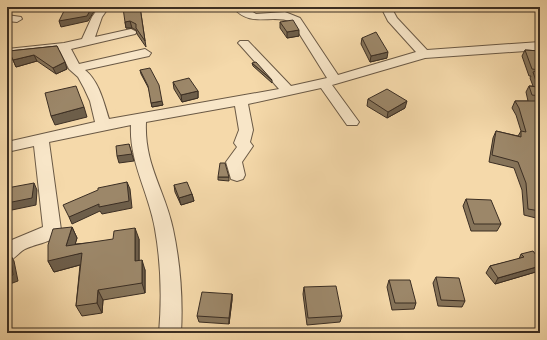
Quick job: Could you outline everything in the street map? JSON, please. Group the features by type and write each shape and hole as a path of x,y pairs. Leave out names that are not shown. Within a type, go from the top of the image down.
{"street":[{"path":"87,42 97,17 104,7"},
{"path":"238,7 254,17 285,14 296,20 352,122"},
{"path":"386,7 392,19 424,54"},
{"path":"7,53 64,47 131,32"},
{"path":"244,43 288,90"},
{"path":"7,147 103,125 241,101 329,82 424,54 540,46"},
{"path":"64,47 75,69 83,74 92,88 103,125"},
{"path":"75,69 145,53"},
{"path":"237,175 234,162 245,146 242,143 246,130 241,101"},
{"path":"139,119 138,136 141,159 164,228 172,304 170,333"},
{"path":"7,254 17,243 48,234 52,230 41,139"}],"building":[{"path":"66,7 92,7 87,16 59,21"},
{"path":"140,7 145,41 136,28 136,24 130,21 125,22 123,8"},
{"path":"293,20 299,30 287,32 280,22"},
{"path":"376,32 388,52 371,56 362,38"},
{"path":"57,46 65,62 53,68 34,55 13,60 9,51"},
{"path":"525,50 540,51 540,96 532,95 529,86 538,87 533,72 539,70 532,69"},
{"path":"256,62 272,80 252,63"},
{"path":"150,68 159,85 162,101 151,103 148,86 140,70"},
{"path":"189,78 198,91 181,95 173,82"},
{"path":"76,86 84,107 51,116 45,93"},
{"path":"387,89 407,101 388,112 368,99"},
{"path":"515,101 537,101 540,106 540,211 528,209 526,183 518,162 492,155 496,131 521,137 521,131 526,132 519,108"},
{"path":"129,144 132,154 117,156 116,146"},
{"path":"220,163 225,163 229,177 218,177"},
{"path":"127,182 129,201 99,207 99,204 69,217 63,205 98,190 98,188"},
{"path":"187,182 192,194 179,198 174,185"},
{"path":"34,183 32,198 7,203 7,188"},
{"path":"466,199 491,200 501,224 474,224"},
{"path":"72,227 66,246 113,239 114,231 135,228 135,261 142,260 142,283 98,290 97,303 76,306 82,253 48,261 48,245 53,229"},
{"path":"533,251 540,260 540,266 498,278 490,266 524,257 521,254"},
{"path":"10,254 13,275 7,277 7,255"},
{"path":"436,277 459,278 465,301 441,300"},
{"path":"389,280 410,280 416,303 395,303"},
{"path":"336,286 342,316 308,318 304,287"},
{"path":"202,292 232,294 229,318 197,316"},
{"path":"114,329 129,329 128,333 113,333"}]}
